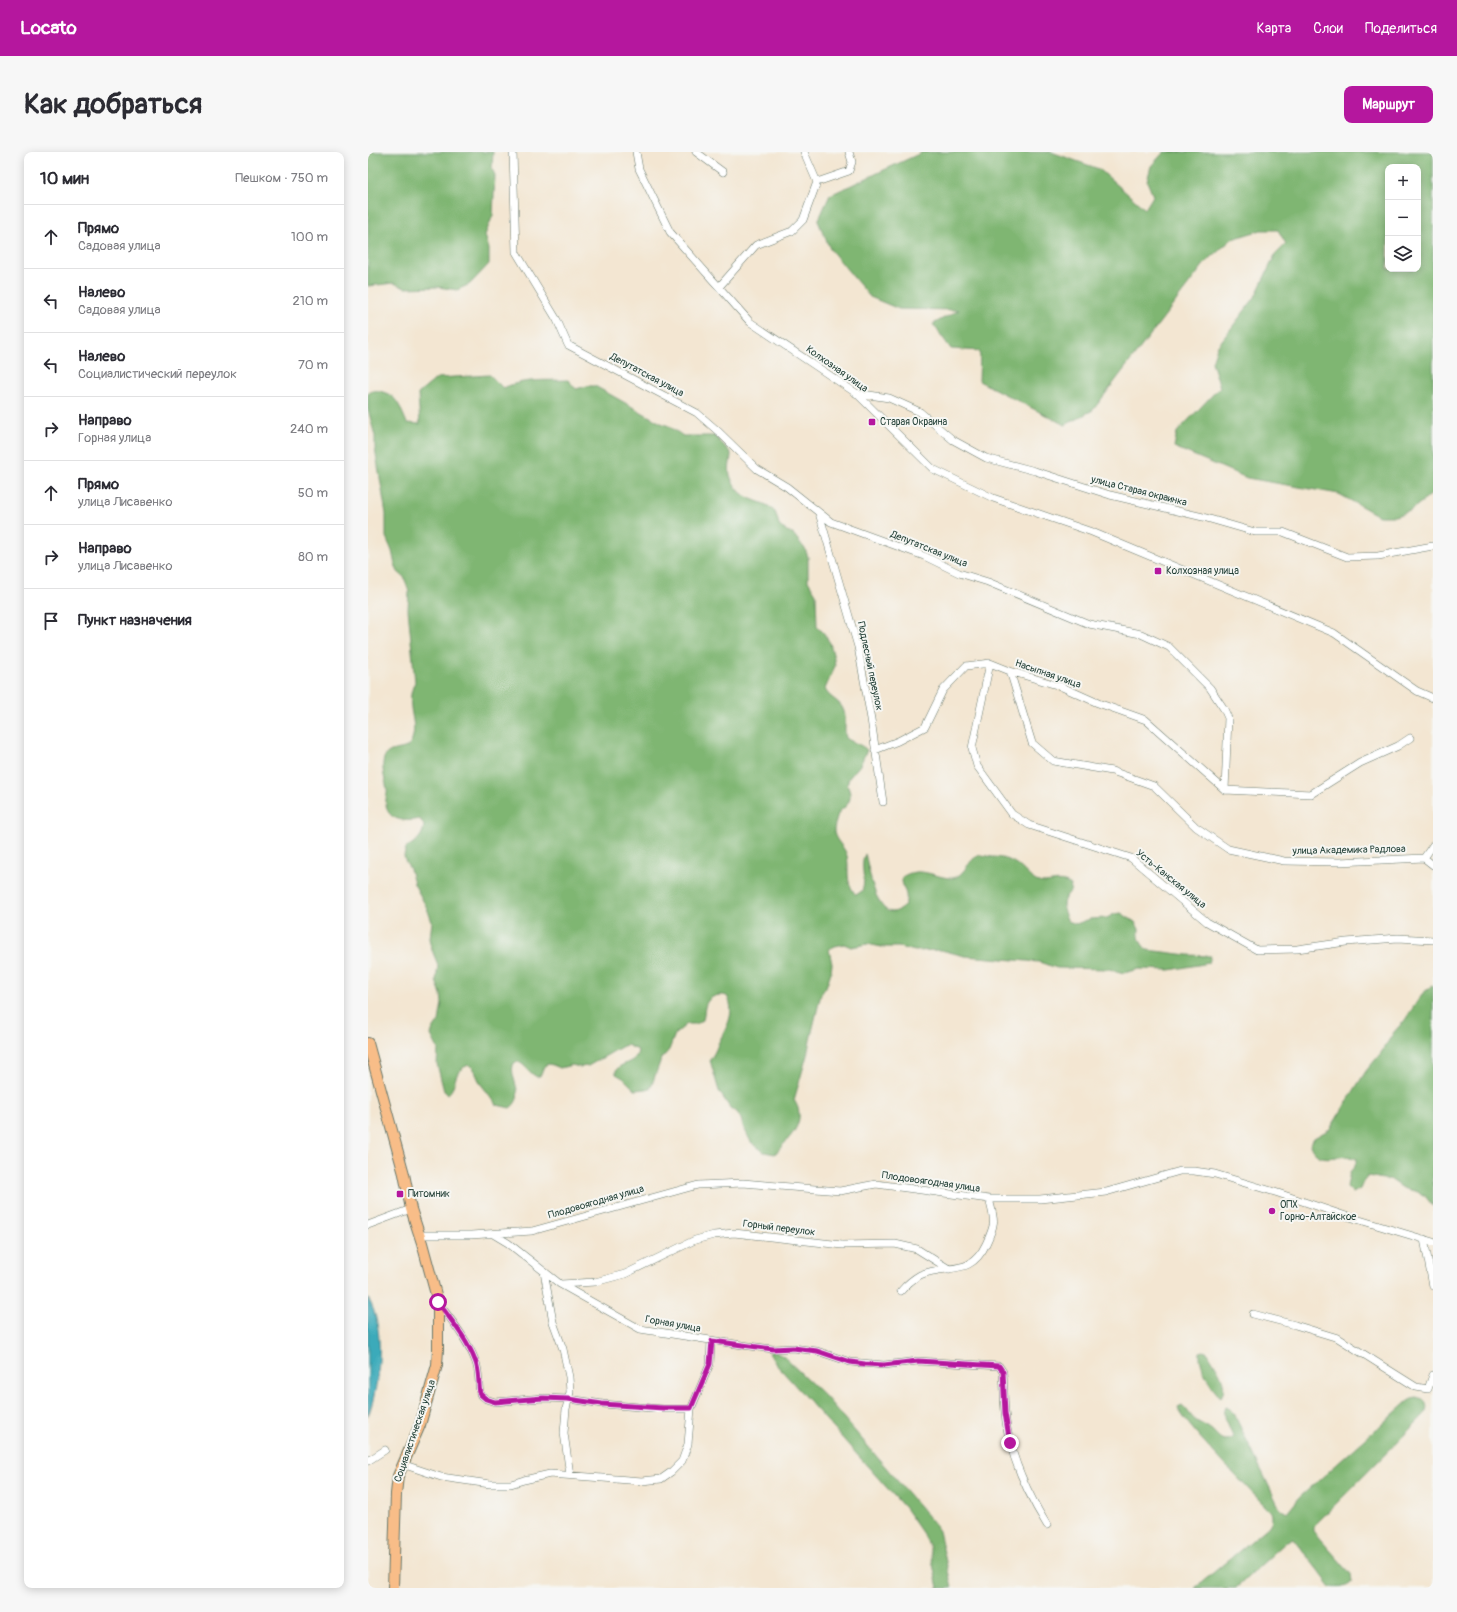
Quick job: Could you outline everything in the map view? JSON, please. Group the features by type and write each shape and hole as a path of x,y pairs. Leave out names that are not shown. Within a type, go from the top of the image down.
{"main road":[{"name":"Социалистическая улица","path":"368,1043 404,1174 411,1209 420,1235 438,1302 437,1365 420,1425 398,1476 393,1588"}],"street":[{"name":"Депутатская улица","path":"513,152 516,252 557,320 568,345 697,413 720,432 757,468 787,488 831,522 924,556 958,573 988,582 1089,624 1141,634 1169,647 1210,688 1224,709 1228,718 1225,790"},
{"name":"Колхозная улица","path":"636,152 639,169 670,232 750,322 856,393 933,469 993,498 1092,532 1334,633 1417,691 1433,698"},
{"path":"696,152 723,172"},
{"path":"720,287 756,245 792,231 803,220 817,182 804,152"},
{"path":"817,182 849,171 852,162 849,152"},
{"name":"улица Старая окраинка","path":"856,393 889,398 920,412 953,440 986,458 1035,471 1110,495 1203,517 1254,532 1283,532 1347,557 1378,556 1433,546"},
{"name":"Подлесный переулок","path":"819,513 858,646 883,802"},
{"name":"Насыпная улица","path":"875,750 898,741 925,727 943,690 966,666 990,663 1010,671 1060,686 1098,703 1146,720 1225,790"},
{"name":"Усть-Канская улица","path":"990,663 972,748 977,766 1012,814 1029,825 1131,858 1207,922 1257,950 1297,949 1346,942 1398,938 1433,940"},
{"name":"улица Академика Радлова","path":"1010,671 1032,743 1037,748 1053,761 1112,771 1154,786 1196,826 1228,849 1284,861 1339,862 1424,858"},
{"path":"1225,790 1311,794 1360,763 1393,749 1410,738"},
{"path":"1433,845 1424,858 1433,865"},
{"name":"Плодовоягодная улица","path":"420,1235 493,1234 532,1231 698,1185 743,1183 840,1191 876,1184 989,1199 1040,1199 1106,1192 1180,1171 1194,1171 1215,1174 1256,1186 1342,1215 1433,1242"},
{"path":"901,1291 908,1283 921,1275 960,1268 972,1263 981,1255 994,1224 989,1199"},
{"path":"368,1225 411,1209"},
{"name":"Горный переулок","path":"560,1284 595,1282 617,1276 695,1240 714,1235 734,1233 842,1245 895,1244 917,1249 950,1270"},
{"name":"Горная улица","path":"493,1234 508,1243 560,1284 640,1329 773,1349 793,1348 817,1351 850,1362 884,1365 918,1361 999,1366 1003,1372 1005,1413 1010,1443 1022,1478 1034,1504 1047,1524"},
{"path":"1424,1239 1433,1286"},
{"path":"544,1272 553,1322 566,1363 570,1392 566,1409 564,1433 570,1475"},
{"path":"438,1302 476,1360 479,1372 478,1384 480,1394 486,1399 495,1402 543,1398 568,1399 602,1404 663,1408 691,1408"},
{"path":"1253,1314 1338,1338 1416,1387 1428,1390 1433,1375"},
{"path":"402,1464 442,1477 490,1484 511,1484 550,1474 642,1481 661,1479 682,1461 688,1444 691,1408 710,1364 712,1341"},
{"path":"368,1461 385,1450"}],"green space":[{"path":"368,152 493,152 492,169 495,175 493,215 485,235 489,249 489,264 470,284 457,290 438,287 405,288 394,283 368,286"},
{"path":"923,152 1051,152 1099,169 1145,209 1153,196 1147,181 1151,166 1164,152 1433,152 1433,493 1410,511 1395,516 1379,516 1339,494 1247,478 1174,447 1177,432 1220,387 1212,362 1217,347 1255,297 1275,255 1286,244 1278,230 1261,230 1232,239 1205,263 1093,410 1065,425 979,381 980,351 951,349 933,324 959,310 899,309 870,297 830,249 818,221 830,195"},
{"path":"490,375 503,388 527,381 543,380 568,380 576,389 587,386 595,386 669,426 683,436 715,436 731,453 729,472 736,487 745,496 771,508 775,512 780,527 794,535 805,549 808,557 808,581 816,594 817,627 823,632 830,643 834,658 835,666 825,689 840,704 844,711 846,738 867,750 860,765 849,778 847,785 850,799 845,807 839,812 834,829 835,836 846,852 850,885 856,895 862,891 864,881 863,859 865,854 871,881 879,901 885,909 891,912 899,910 905,904 906,895 902,883 902,877 908,874 920,872 954,878 962,873 976,857 980,855 1007,859 1014,862 1031,878 1040,883 1061,881 1071,885 1070,892 1063,902 1064,913 1068,921 1076,924 1090,919 1107,918 1114,914 1121,913 1135,922 1139,929 1140,940 1147,950 1211,956 1209,963 1170,970 1139,969 1124,973 1109,969 1057,968 1039,962 965,956 941,950 915,951 899,947 882,947 867,944 851,947 844,944 835,946 829,949 832,964 831,972 826,987 821,994 807,1055 794,1100 798,1108 798,1123 791,1136 775,1154 764,1152 751,1142 737,1112 730,1108 719,1091 710,1060 729,1021 731,1009 730,1003 727,996 724,995 710,998 705,1007 703,1020 695,1024 687,1024 675,1034 669,1050 661,1059 651,1087 647,1089 635,1090 623,1078 616,1074 616,1070 619,1067 635,1058 637,1055 638,1050 627,1045 588,1066 580,1067 572,1065 560,1068 548,1064 544,1066 541,1075 537,1077 520,1063 514,1063 513,1074 517,1097 515,1103 510,1108 497,1105 480,1083 473,1067 469,1065 463,1068 457,1075 451,1091 448,1094 444,1091 437,1064 438,1049 431,1035 439,1021 442,1003 441,994 436,981 438,965 432,950 430,938 432,922 427,908 414,884 410,869 404,856 406,848 421,836 424,825 420,819 403,820 394,817 387,810 386,804 387,791 383,764 385,756 388,753 402,749 411,742 414,728 411,699 415,682 408,609 409,592 404,577 398,572 395,565 392,551 386,537 386,514 375,448 375,436 368,409 368,393 372,391 381,391 388,394 396,400 407,423 420,424 418,394 437,378"},
{"path":"1433,985 1433,1206 1425,1196 1418,1192 1403,1188 1390,1179 1368,1176 1360,1189 1353,1193 1347,1187 1350,1172 1355,1166 1357,1159 1350,1157 1330,1158 1318,1156 1310,1145 1314,1138 1330,1129 1366,1071 1381,1053 1394,1032 1405,1020 1422,994"},
{"path":"773,1351 783,1356 825,1396 935,1525 939,1531 952,1588 938,1588 929,1545 905,1508 775,1363 769,1353"},
{"path":"1204,1351 1208,1353 1220,1374 1224,1386 1221,1397 1209,1383 1203,1369 1200,1352"},
{"path":"1416,1397 1423,1399 1427,1405 1427,1409 1423,1416 1313,1527 1313,1531 1351,1574 1352,1582 1350,1584 1342,1587 1331,1587 1293,1538 1287,1541 1236,1588 1195,1588 1268,1527 1272,1516 1271,1512 1205,1443 1182,1415 1178,1407 1182,1405 1194,1419 1211,1429 1220,1438 1225,1440 1231,1439 1233,1436 1224,1415 1225,1407 1230,1409 1236,1418 1280,1509 1287,1513 1300,1497 1408,1401"}],"water":[{"path":"368,1298 374,1310 377,1324 379,1356 376,1389 368,1416"}],"place":[{"name":"Старая Окраина","path":"872,422"},
{"name":"Колхозная улица","path":"1158,571"},
{"name":"Питомник","path":"400,1194"},
{"name":"ОПХ Горно-Алтайское","path":"1272,1211"}],"route":[{"path":"438,1302 476,1360 479,1372 478,1384 480,1394 486,1399 495,1402 543,1398 568,1399 602,1404 682,1409 691,1408 695,1402 710,1364 712,1341 773,1349 793,1348 817,1351 850,1362 865,1364 884,1365 918,1361 999,1366 1003,1372 1005,1413 1010,1443"}]}
